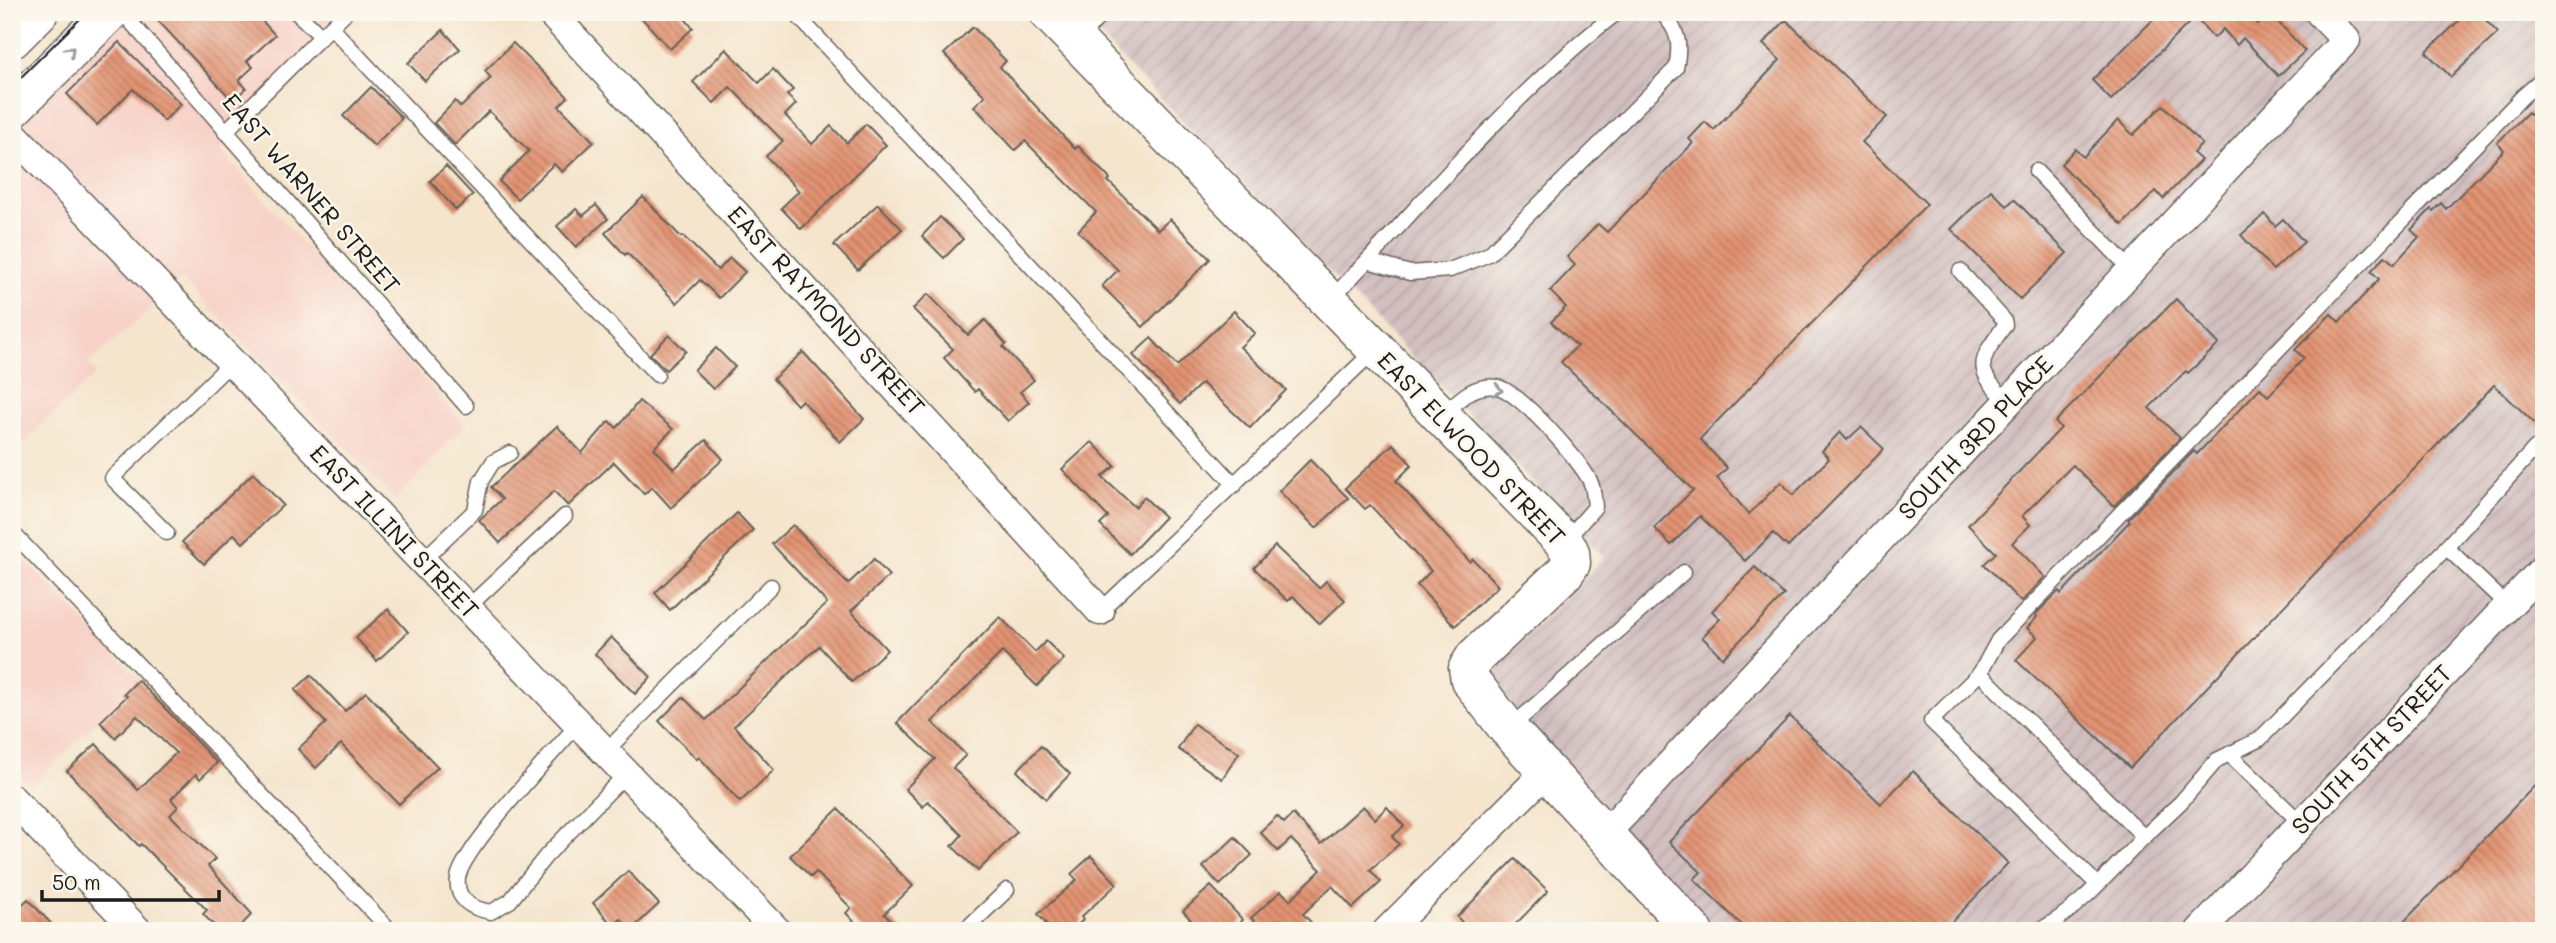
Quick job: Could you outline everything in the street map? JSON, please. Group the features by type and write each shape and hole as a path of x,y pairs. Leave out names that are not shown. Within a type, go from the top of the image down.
{"street":[{"path":"12,39 39,12"},
{"path":"12,109 110,12"},
{"name":"EAST RAYMOND STREET","path":"550,12 1100,611"},
{"name":"EAST ELWOOD STREET","path":"1048,12 1564,542 1570,552 1571,563 1565,572 1475,657 1468,668 1470,680 1508,729 1693,931"},
{"name":"SOUTH 3RD PLACE","path":"1605,834 2346,40 2319,12"},
{"name":"EAST ILLINI STREET","path":"12,133 776,931"},
{"name":"SOUTH 5TH STREET","path":"2200,931 2544,568"},
{"path":"1387,931 1547,771"},
{"path":"12,799 138,931"}],"lane":[{"name":"EAST WARNER STREET","path":"122,12 466,406"},
{"path":"296,12 326,32 657,375"},
{"path":"225,132 346,12"},
{"path":"794,12 1235,485"},
{"path":"1076,41 1104,12"},
{"path":"1368,261 1409,273 1450,270 1489,254 1676,68 1679,52 1676,28 1661,12"},
{"path":"1329,301 1450,170 1580,41 1612,14"},
{"path":"2096,884 1931,721 1980,673 1998,640 2523,96 2544,78"},
{"path":"2036,170 2132,271"},
{"path":"1960,271 2004,320 2005,325 1987,350 1983,364 1985,380 2009,403"},
{"path":"1100,611 1376,349"},
{"path":"167,533 112,478 232,362"},
{"path":"1441,416 1477,387 1497,387 1508,391 1566,447 1591,483 1595,507 1564,542"},
{"path":"2038,931 2049,925 2096,884 2181,802 2217,760 2260,739 2446,547 2535,448"},
{"path":"422,561 475,510 481,481 493,462 510,453"},
{"path":"467,608 565,516"},
{"path":"12,532 391,931"},
{"path":"2446,547 2508,606"},
{"path":"1508,729 1684,572"},
{"path":"605,752 771,586"},
{"path":"1980,673 2144,837"},
{"path":"578,724 489,827 469,855 458,876 459,893 472,909 491,912 510,901 546,856 626,773"},
{"path":"2229,754 2302,824"},
{"path":"964,931 1007,890"}],"shaded area":[{"path":"132,12 360,12 220,150 465,425 396,500 181,278 152,308 87,364 97,373 12,453 12,130"},
{"path":"1076,12 2544,12 2544,931 1712,931 1626,839 1502,695 1497,678 1497,670 1507,655 1604,557"},
{"path":"12,547 139,679 31,787 12,768"}],"building":[{"path":"150,12 254,12 275,35 247,61 253,67 239,80 246,88 233,101"},
{"path":"636,12 679,12 693,28 670,49"},
{"path":"2161,12 2248,12 2258,24 2270,13 2305,51 2278,76 2243,38 2237,45 2223,29 2214,38 2195,17 2111,100 2092,80"},
{"path":"2468,12 2478,12 2498,33 2451,77 2426,52"},
{"path":"1786,20 1887,117 1862,142 1927,204 1700,439 1727,468 1717,478 1749,514 1781,482 1793,495 1829,459 1822,451 1840,432 1847,440 1861,427 1884,449 1788,547 1773,533 1745,561 1700,516 1671,545 1654,528 1693,490 1561,362 1577,346 1551,322 1566,307 1550,291 1575,265 1567,257 1598,224 1607,232 1693,143 1689,139 1705,122 1714,130 1780,60 1763,44"},
{"path":"973,27 1006,61 1000,67 1075,149 1078,146 1110,179 1108,181 1158,230 1170,219 1210,259 1143,327 1102,286 1118,270 1078,231 1096,212 1025,141 1015,150 974,106 985,96 944,54"},
{"path":"443,30 460,49 425,81 408,63"},
{"path":"119,42 181,104 164,121 133,89 97,125 67,94"},
{"path":"513,43 568,97 559,106 594,142 562,172 554,164 517,199 499,181 529,151 489,111 455,145 434,123 455,101 461,107 491,78 485,71"},
{"path":"726,49 759,83 773,69 793,90 787,95 796,104 785,115 812,144 831,126 847,143 866,124 886,145 801,229 781,208 799,191 766,156 783,141 730,87 714,103 693,82"},
{"path":"371,87 402,118 374,146 343,116"},
{"path":"2163,105 2202,144 2193,153 2201,160 2163,199 2156,191 2122,225 2061,164 2075,149 2083,157 2118,120 2133,135"},
{"path":"2528,112 2544,128 2544,432 2494,385 2130,768 2016,660 2037,637 2027,628 2037,617 2035,615 2059,591 2061,594 2194,451 2197,454 2260,388 2268,396 2304,358 2295,350 2331,314 2339,322 2379,279 2371,271 2385,256 2394,264 2419,237 2411,230 2431,209 2433,211 2441,203 2446,209 2504,150 2497,143"},
{"path":"446,166 473,195 456,210 430,181"},
{"path":"1991,190 2007,206 2014,199 2067,253 2020,299 1951,229"},
{"path":"643,197 681,237 718,270 730,258 745,272 719,298 700,280 677,303 605,233"},
{"path":"878,204 902,229 858,270 834,245"},
{"path":"596,205 608,219 576,247 557,226 576,209 583,216"},
{"path":"2265,214 2275,226 2283,219 2304,242 2273,270 2241,235"},
{"path":"940,217 963,239 944,258 922,236"},
{"path":"928,294 968,335 985,320 1006,344 1003,347 1034,380 1020,392 1029,402 1008,421 978,389 975,392 944,358 953,349 913,309"},
{"path":"2176,299 2219,344 2188,373 2186,371 2149,408 2180,438 2114,506 2073,465 2022,516 2030,525 2012,543 2045,577 2021,602 1984,564 1996,553 1968,525 2061,428 2055,422"},
{"path":"1234,311 1255,333 1240,347 1286,390 1250,428 1202,383 1180,404 1133,355 1151,338 1177,366"},
{"path":"669,335 686,351 666,370 650,354"},
{"path":"716,348 735,367 713,389 694,370"},
{"path":"803,352 864,419 840,442 802,400 797,405 773,379"},
{"path":"639,401 673,429 654,448 674,469 706,440 723,459 671,508 652,487 644,494 614,462 568,506 554,491 500,543 479,520 502,499 491,487 557,426 582,453 609,421 617,428"},
{"path":"1092,442 1115,466 1102,477 1135,507 1144,497 1165,517 1130,554 1100,525 1108,517 1062,469"},
{"path":"1393,444 1412,465 1396,481 1470,562 1473,559 1498,586 1455,626 1417,585 1431,571 1370,505 1365,509 1345,488"},
{"path":"1310,460 1348,498 1316,528 1279,491"},
{"path":"253,473 283,505 243,543 234,534 204,564 182,542"},
{"path":"737,513 753,530 670,610 655,593"},
{"path":"793,525 848,584 874,559 889,576 851,611 887,650 852,682 819,646 734,726 774,770 740,802 699,757 697,759 659,721 683,697 706,720 827,603 772,544"},
{"path":"1275,546 1319,588 1326,581 1345,600 1320,624 1293,596 1288,601 1254,568"},
{"path":"1755,567 1784,595 1723,658 1702,637 1720,619 1712,611"},
{"path":"388,609 408,632 377,661 356,638"},
{"path":"1000,617 1035,652 1046,641 1064,659 1037,686 1002,652 932,722 966,755 953,768 1017,832 978,871 952,846 962,835 928,801 923,807 905,789 935,759 897,723"},
{"path":"611,637 651,677 635,694 595,654"},
{"path":"311,675 345,711 366,692 438,767 399,804 341,744 316,768 298,749 326,723 295,690"},
{"path":"138,680 217,763 200,779 196,774 171,799 178,807 170,815 215,859 208,866 252,914 236,931 219,931 203,914 207,910 141,844 139,846 67,771 96,744 138,790 176,753 137,716 115,738 100,722 127,696 124,694"},
{"path":"1790,716 1881,804 1913,771 2008,863 1943,931 1748,931 1694,879 1701,872 1669,842"},
{"path":"1194,724 1239,753 1222,779 1178,749"},
{"path":"1041,746 1070,774 1046,799 1017,771"},
{"path":"2544,776 2544,931 2395,931"},
{"path":"1363,806 1375,819 1387,807 1404,826 1392,837 1399,844 1370,870 1381,882 1353,908 1332,886 1303,914 1319,931 1263,931 1251,918 1281,891 1290,900 1321,870 1291,839 1278,851 1260,832 1277,816 1284,823 1293,814 1321,844"},
{"path":"838,809 913,886 884,914 902,931 863,931 846,913 851,908 816,872 811,877 790,856"},
{"path":"1235,837 1252,855 1220,885 1203,867"},
{"path":"1091,856 1117,884 1081,917 1083,920 1071,931 1052,931 1038,914 1077,880 1071,874"},
{"path":"1515,859 1548,891 1509,931 1470,931 1457,917"},
{"path":"628,871 659,904 631,930 621,919 613,926 593,903"},
{"path":"1211,886 1243,920 1232,931 1201,931 1183,911"},
{"path":"28,899 58,931 12,931 12,914"}],"tram line":[{"path":"12,86 87,12"}]}
